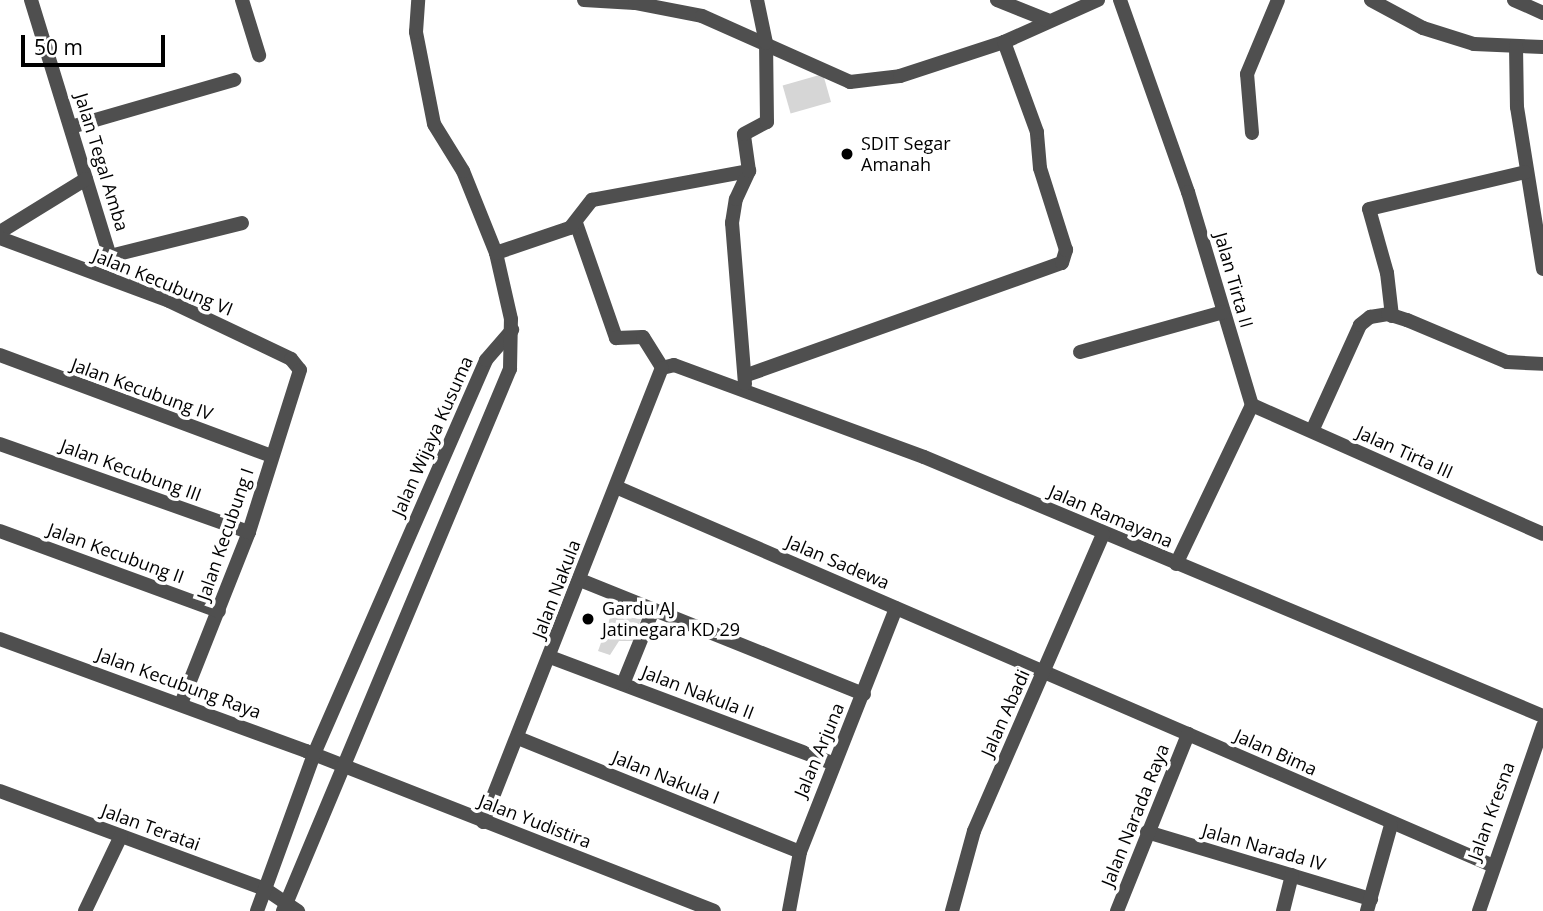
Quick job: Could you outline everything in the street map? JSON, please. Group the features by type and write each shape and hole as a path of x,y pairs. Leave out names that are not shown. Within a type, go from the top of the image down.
{"street":[{"name":"Jalan Tegal Amba","path":"31,0 110,256 243,223"},
{"path":"242,0 259,55"},
{"path":"289,909 344,765 510,369 512,330 496,253 463,171 434,124 416,32 418,0"},
{"path":"584,0 635,3 702,16 850,82 900,76 1004,42 1047,20 1098,0"},
{"path":"757,0 766,43 767,122 744,134 749,172 736,200 732,223 746,382 1062,264 1066,250 1040,169 1037,132 1004,42"},
{"path":"997,0 1047,20"},
{"name":"Jalan Tirta II","path":"1120,0 1188,192 1252,405"},
{"path":"1252,133 1247,74 1278,0"},
{"path":"1371,0 1423,29 1474,44 1543,47"},
{"path":"1514,0 1543,13"},
{"path":"1516,46 1525,172 1543,269"},
{"path":"71,127 234,80"},
{"path":"662,368 643,338 616,338 576,223 582,207 592,200 749,172"},
{"path":"1392,316 1387,273 1369,209 1525,172"},
{"path":"0,233 86,179"},
{"path":"496,253 576,223"},
{"name":"Jalan Kecubung VI","path":"0,238 169,301 291,359 300,375"},
{"path":"1080,352 1223,312"},
{"path":"1312,431 1360,324 1370,317 1392,316 1489,357 1543,364"},
{"name":"Jalan Wijaya Kusuma","path":"257,911 314,754 486,360 512,330"},
{"name":"Jalan Kecubung IV","path":"0,355 271,456"},
{"name":"Jalan Ramayana","path":"662,368 674,365 746,382 1103,534 1543,716"},
{"name":"Jalan Nakula","path":"483,822 662,368"},
{"name":"Jalan Kecubung I","path":"181,704 249,532 271,456 300,375"},
{"path":"1177,564 1252,405"},
{"name":"Jalan Tirta III","path":"1252,405 1543,534"},
{"name":"Jalan Kecubung III","path":"0,444 249,532"},
{"name":"Jalan Sadewa","path":"616,487 1044,674"},
{"name":"Jalan Kecubung II","path":"0,531 219,611"},
{"name":"Jalan Abadi","path":"952,911 974,831 1103,534"},
{"path":"580,580 864,694"},
{"name":"Jalan Arjuna","path":"789,911 800,852 832,763 864,694 896,608"},
{"path":"623,684 653,610"},
{"name":"Jalan Kecubung Raya","path":"0,639 344,765"},
{"name":"Jalan Nakula II","path":"550,657 832,763"},
{"name":"Jalan Bima","path":"1044,674 1188,734 1391,825 1491,865"},
{"name":"Jalan Kresna","path":"1479,911 1491,865 1543,726"},
{"name":"Jalan Narada Raya","path":"1117,911 1188,734"},
{"name":"Jalan Nakula I","path":"518,738 800,852"},
{"name":"Jalan Yudistira","path":"344,765 714,911"},
{"name":"Jalan Teratai","path":"0,791 265,890 289,909"},
{"path":"1369,905 1391,825"},
{"name":"Jalan Narada IV","path":"1147,832 1292,875 1369,905"},
{"path":"85,911 121,836"},
{"path":"1283,911 1292,875"}],"shaded area":[{"path":"823,74 831,102 791,113 783,86"},
{"path":"611,615 641,619 633,641 619,641 610,655 598,651"}],"place":[{"name":"SDIT Segar Amanah","path":"847,154"},
{"name":"Gardu AJ Jatinegara KD 29","path":"588,619"}]}
